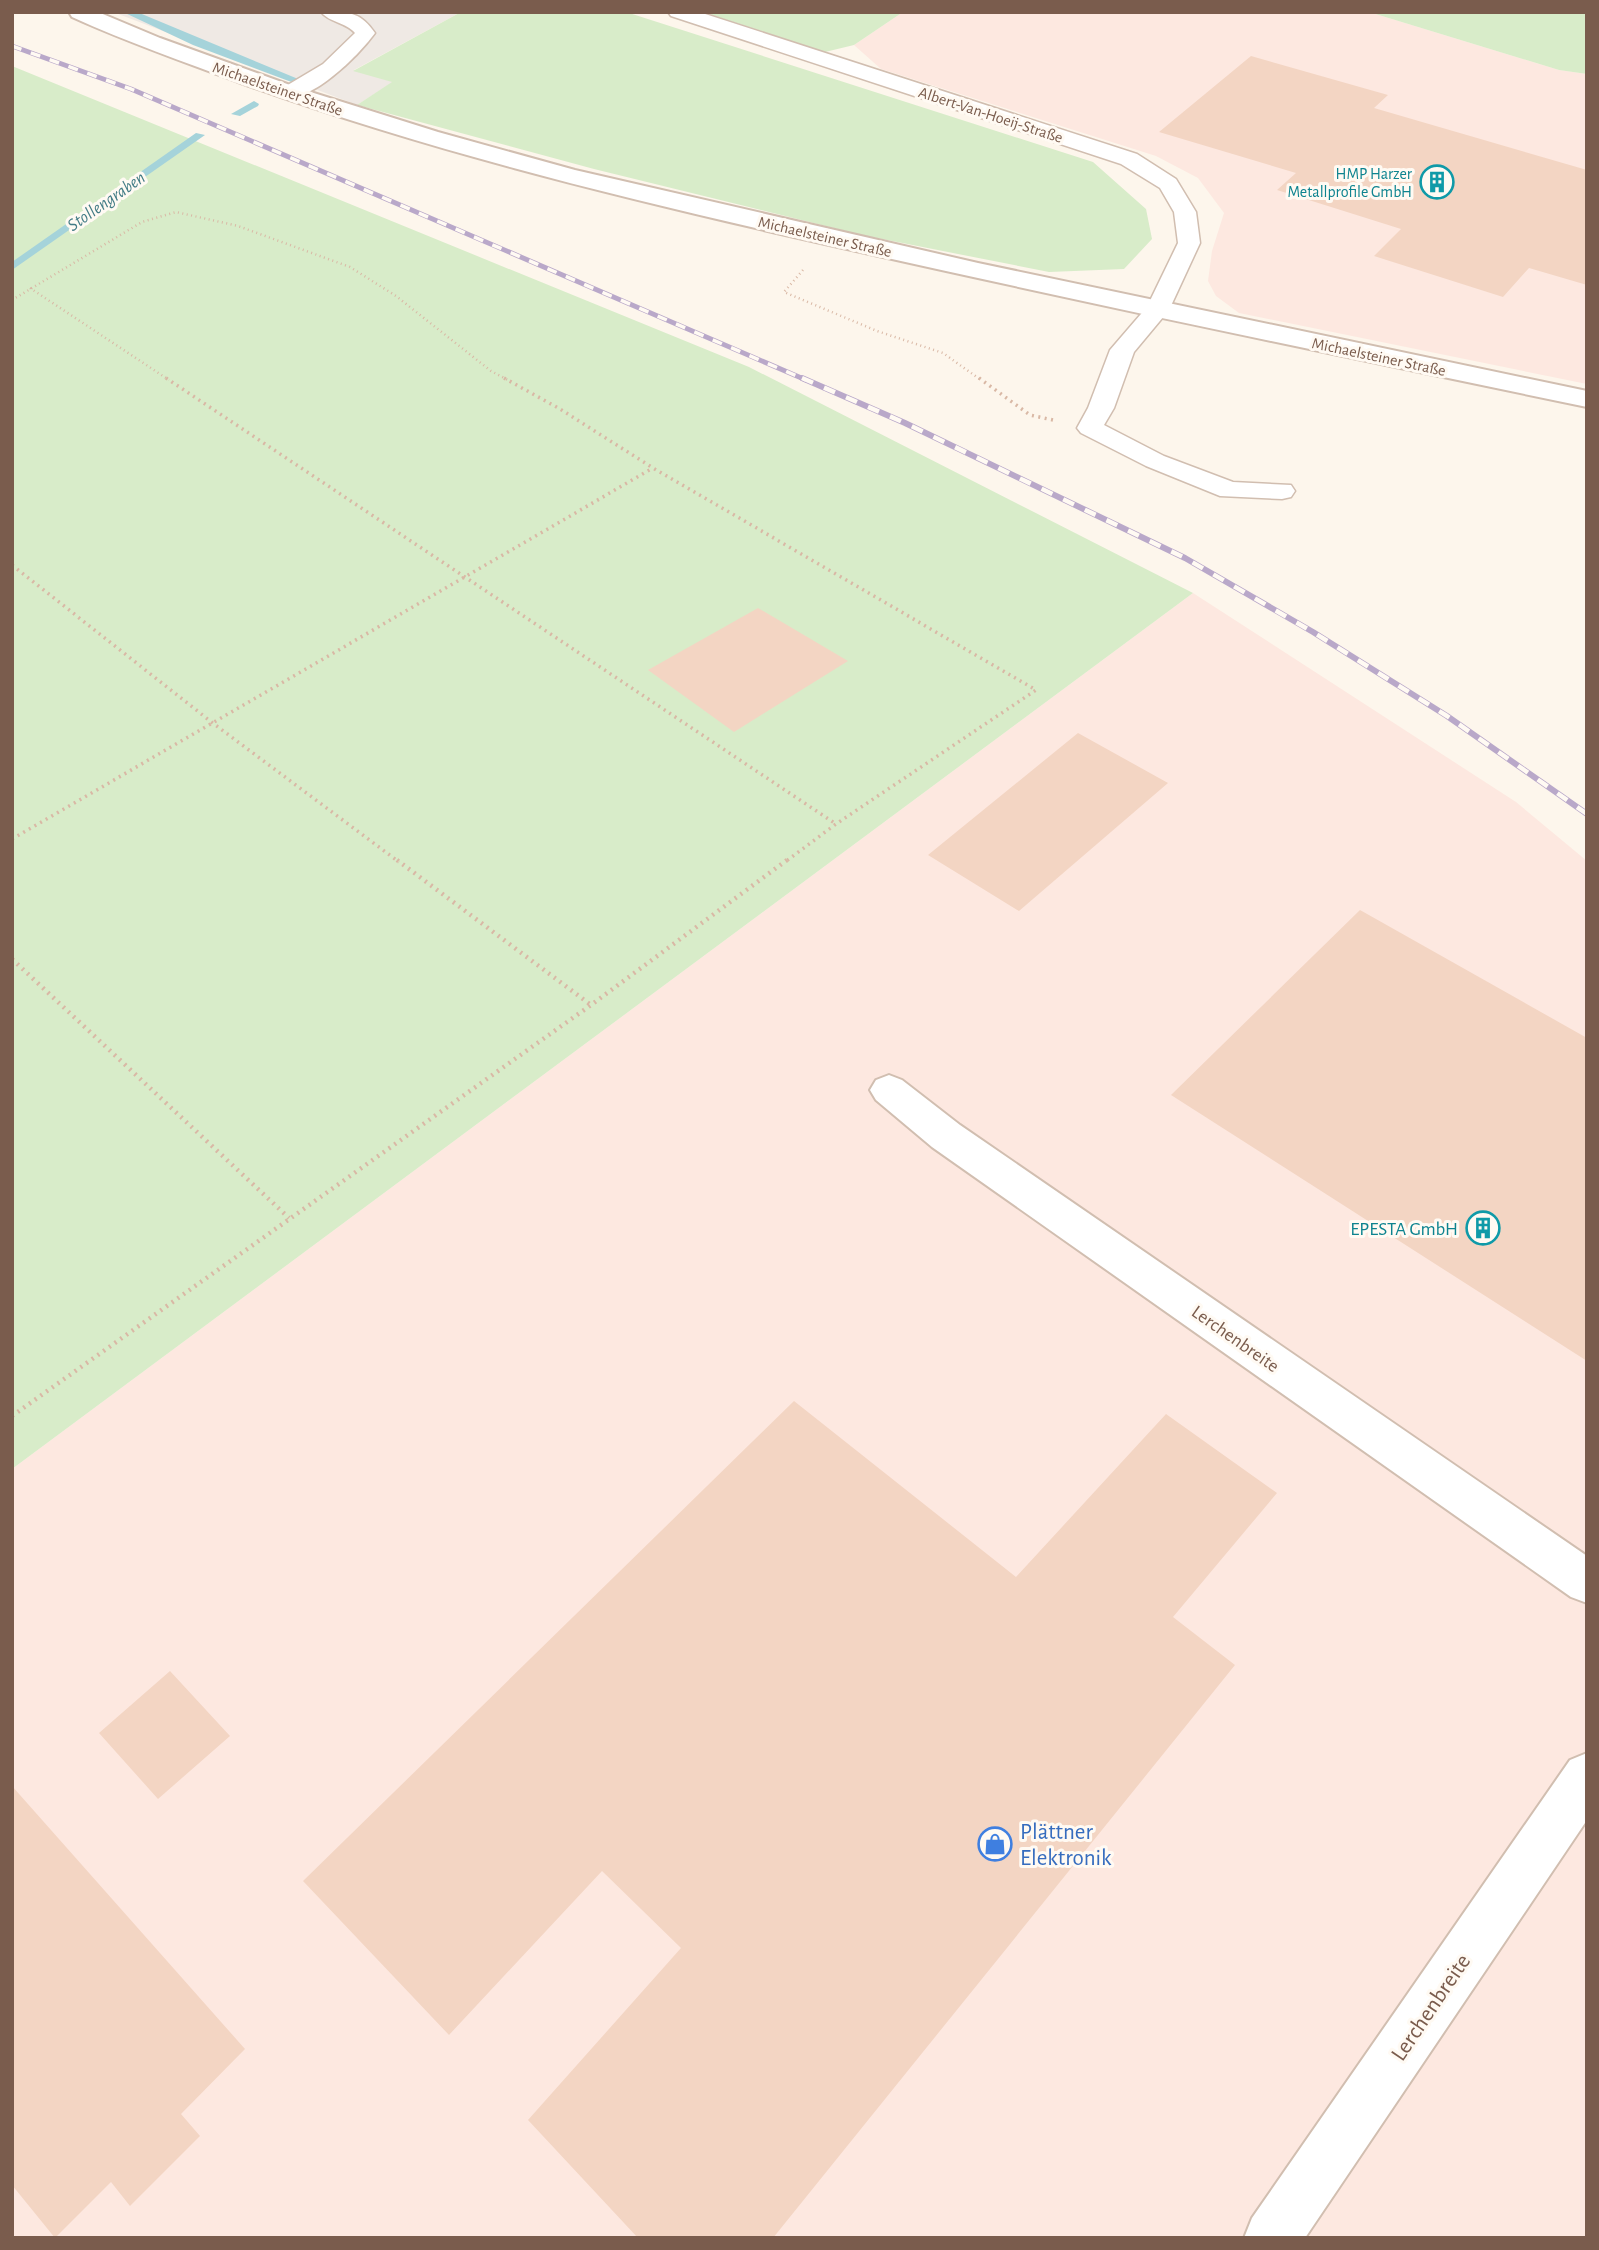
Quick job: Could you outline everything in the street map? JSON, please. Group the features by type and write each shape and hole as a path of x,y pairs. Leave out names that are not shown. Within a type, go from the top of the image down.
{"street":[{"name":"Michaelsteiner Straße","path":"80,12 114,29 288,93 444,143 648,196 1157,310 1587,399"},
{"name":"Lerchenbreite","path":"889,1090 957,1144 1587,1582"},
{"name":"Lerchenbreite","path":"1272,2238 1587,1777"}],"lane":[{"path":"288,93 325,72 356,47 365,33 356,22 331,12"},
{"name":"Albert-Van-Hoeij-Straße","path":"678,12 1129,159 1168,184 1185,212 1189,243 1157,310 1122,350 1101,408 1090,428"},
{"path":"1090,428 1155,461 1228,490 1282,491"}],"path":[{"path":"12,300 142,222 176,212 238,226 350,267 396,296 491,371 560,409 653,468 1037,691 836,824 591,1005 12,1416"},
{"path":"30,288 836,824"},
{"path":"784,292 877,331 943,353 1030,415 1090,428"},
{"path":"12,839 653,468"},
{"path":"12,565 214,724 591,1005"},
{"path":"12,959 289,1219"}],"shaded area":[{"path":"113,12 461,12 354,70 393,82 357,105"},
{"path":"903,12 1369,12 1559,70 1587,74 1587,384 1239,313 1216,296 1208,281 1212,251 1224,213 1198,178 1156,156 881,69 854,45"},
{"path":"1193,593 1516,802 1587,861 1587,2238 12,2238 12,1469"}],"green space":[{"path":"461,12 626,12 1093,162 1146,209 1152,239 1124,269 1049,272 862,235 594,169 357,105 392,82 353,71"},
{"path":"703,12 903,12 854,45 825,52"},
{"path":"1369,12 1587,12 1587,74 1559,70"},
{"path":"12,66 749,367 1193,593 12,1469"}],"building":[{"name":"HMP Harzer Metallprofile GmbH","path":"1251,56 1388,95 1374,108 1587,170 1587,285 1529,268 1503,297 1374,256 1401,229 1277,190 1296,173 1159,132"},
{"path":"758,608 848,661 734,732 648,670"},
{"path":"1078,733 1168,783 1019,911 928,855"},
{"name":"EPESTA GmbH","path":"1360,910 1587,1038 1587,1361 1171,1095"},
{"path":"794,1401 1016,1577 1166,1414 1277,1493 1173,1617 1235,1665 773,2238 638,2238 528,2120 681,1948 602,1871 449,2035 303,1881"},
{"path":"170,1671 230,1736 158,1799 99,1733"},
{"path":"12,1786 245,2049 181,2114 200,2136 130,2206 111,2182 55,2238 12,2185"}],"waterway":[{"name":"Stollengraben","path":"128,12 197,43 298,81"},
{"name":"Stollengraben","path":"236,114 254,104"},
{"name":"Stollengraben","path":"12,267 200,135"}],"railway":[{"path":"12,46 131,89 806,380"},
{"path":"802,378 905,423 1185,558 1313,632 1447,716 1587,814"}],"place":[{"name":"HMP Harzer Metallprofile GmbH","path":"1437,182"},
{"name":"EPESTA GmbH","path":"1483,1228"},
{"name":"Plättner Elektronik","path":"995,1844"}]}
